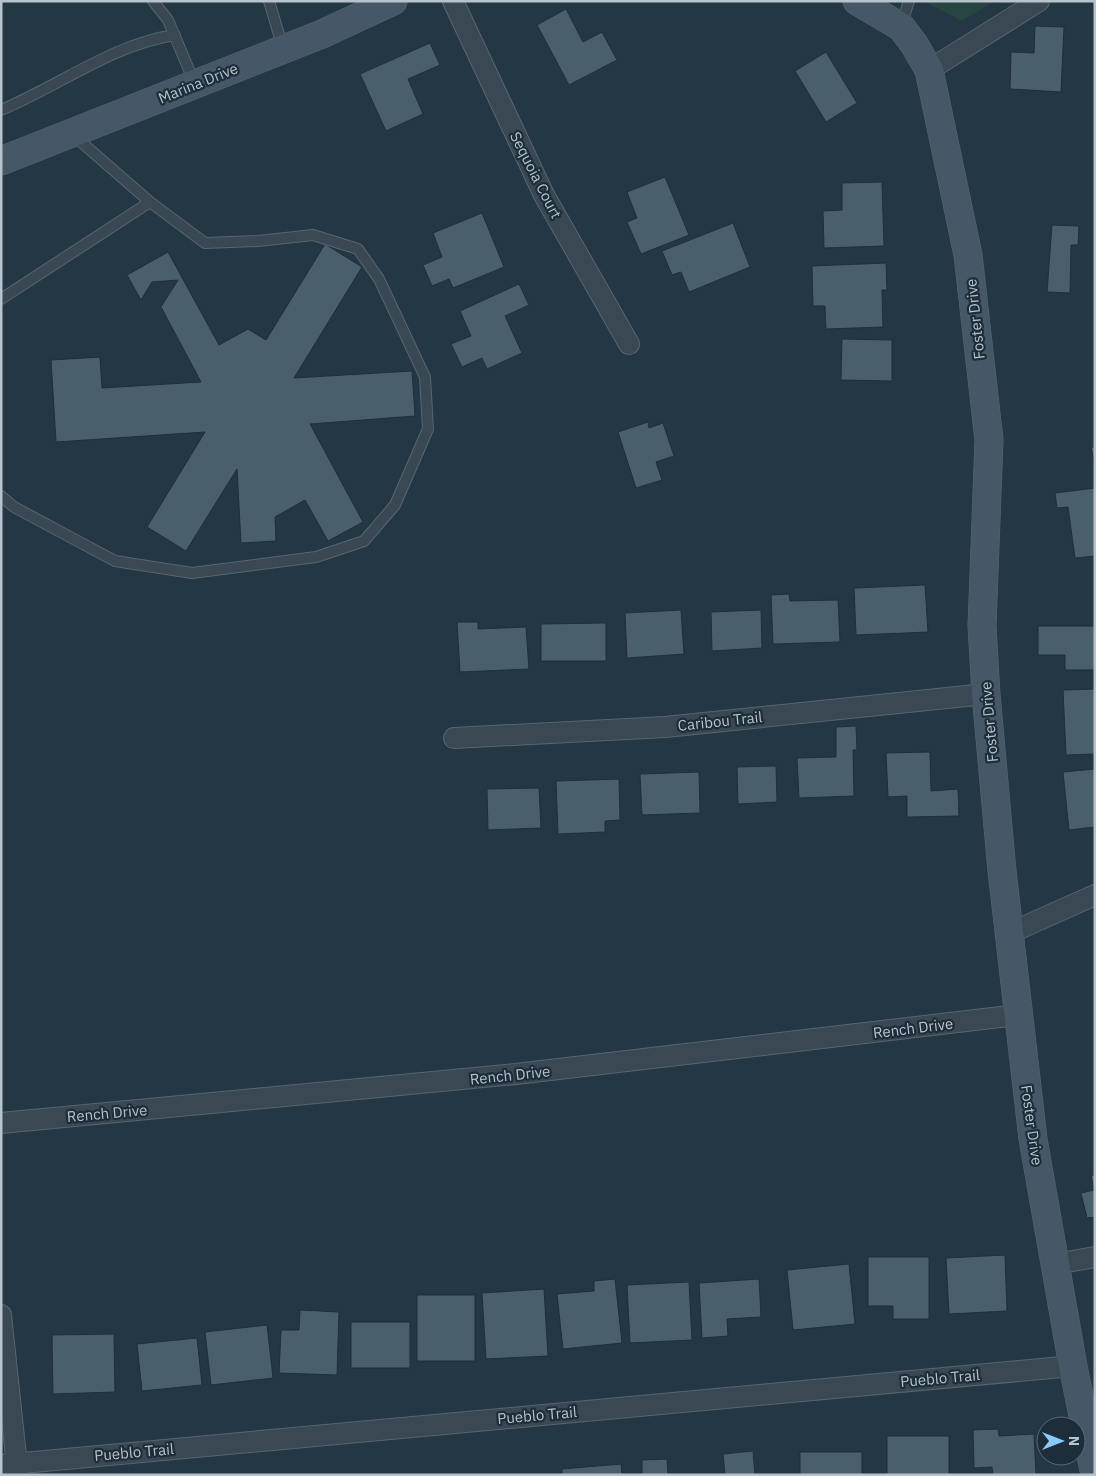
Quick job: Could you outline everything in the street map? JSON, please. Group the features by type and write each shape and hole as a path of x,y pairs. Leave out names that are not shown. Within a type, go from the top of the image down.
{"street":[{"name":"Marina Drive","path":"1,161 283,49 393,1"},
{"name":"Sequoia Court","path":"453,1 544,196 629,344"},
{"name":"Foster Drive","path":"857,1 901,27 914,44 929,70 968,256 989,440 982,626 986,694 1018,1015 1033,1139 1073,1366 1095,1475"},
{"path":"929,70 1039,1"},
{"name":"Caribou Trail","path":"454,738 665,727 986,694"},
{"path":"1010,933 1095,895"},
{"name":"Rench Drive","path":"1,1123 516,1074 1018,1015"},
{"path":"1055,1264 1095,1257"},
{"path":"1,1315 12,1468"},
{"name":"Pueblo Trail","path":"12,1468 1073,1366"}],"lane":[{"path":"153,1 168,20 196,84"},
{"path":"268,1 283,49"},
{"path":"901,27 909,1"},
{"path":"1,110 113,54 153,38 175,35"},
{"path":"1,496 14,507 115,561 192,573 316,557 364,542 395,505 428,429 424,377 379,279 358,249 313,235 258,241 205,243 150,202 72,134"},
{"path":"1,299 150,202"}],"green space":[{"path":"923,1 994,1 962,21"}],"building":[{"path":"566,9 583,42 602,32 617,60 569,85 537,25"},
{"path":"1035,26 1064,27 1061,92 1010,89 1011,52 1034,53"},
{"path":"430,43 440,65 408,79 423,114 386,131 360,74"},
{"path":"826,52 857,103 826,122 795,71"},
{"path":"665,177 689,235 641,254 627,222 637,218 627,192"},
{"path":"882,182 884,246 824,248 823,211 842,210 842,183"},
{"path":"482,213 504,267 453,288 449,279 432,286 423,265 442,257 433,233"},
{"path":"733,223 750,267 689,292 681,272 672,275 662,251"},
{"path":"1052,225 1079,226 1078,245 1071,245 1070,293 1047,292"},
{"path":"325,244 362,267 294,378 412,371 415,416 310,424 363,522 328,541 305,500 275,517 276,541 241,543 237,469 186,551 147,527 205,432 56,442 51,360 100,357 102,388 201,382 161,307 178,280 152,282 141,300 127,275 168,252 219,345 248,329 266,340"},
{"path":"886,263 887,290 882,290 883,327 826,329 825,306 813,306 812,266"},
{"path":"519,284 529,305 505,316 522,353 487,369 482,358 462,367 451,344 471,336 460,311"},
{"path":"842,339 892,340 892,381 841,380"},
{"path":"648,422 649,428 663,423 674,456 656,462 662,480 636,488 618,432"},
{"path":"1091,447 1095,447 1095,464"},
{"path":"1095,488 1095,556 1075,558 1068,507 1057,508 1055,493"},
{"path":"925,585 928,632 856,635 854,588"},
{"path":"789,594 790,601 838,600 840,642 773,644 771,595"},
{"path":"681,610 684,654 627,658 625,613"},
{"path":"761,610 762,648 712,651 711,612"},
{"path":"457,622 478,622 478,629 526,627 529,669 460,672"},
{"path":"606,623 606,661 541,661 541,624"},
{"path":"1038,626 1095,626 1095,670 1065,670 1065,655 1038,655"},
{"path":"1095,689 1095,754 1066,755 1063,690"},
{"path":"856,726 857,750 853,750 854,796 799,798 797,758 836,757 836,727"},
{"path":"930,752 931,791 958,789 959,816 907,817 907,796 888,797 886,753"},
{"path":"776,766 777,802 738,804 737,767"},
{"path":"1095,769 1095,827 1069,830 1063,772"},
{"path":"699,772 700,813 642,815 640,774"},
{"path":"619,779 620,820 605,821 605,832 558,834 556,781"},
{"path":"539,788 541,828 488,830 487,789"},
{"path":"1095,1175 1095,1217 1087,1218 1081,1193 1094,1190 1091,1176"},
{"path":"1005,1255 1007,1311 949,1314 946,1258"},
{"path":"868,1257 929,1257 929,1319 893,1319 893,1306 868,1306"},
{"path":"849,1264 855,1324 793,1330 787,1270"},
{"path":"615,1279 622,1343 563,1349 557,1294 594,1291 594,1281"},
{"path":"759,1279 761,1317 727,1319 728,1336 702,1338 699,1283"},
{"path":"689,1282 692,1340 630,1343 627,1285"},
{"path":"544,1289 548,1356 486,1359 482,1293"},
{"path":"417,1295 475,1295 475,1361 417,1361"},
{"path":"300,1310 339,1312 337,1375 279,1373 281,1330 299,1330"},
{"path":"351,1322 410,1322 410,1368 351,1368"},
{"path":"267,1325 273,1378 211,1385 205,1332"},
{"path":"114,1334 115,1392 53,1394 52,1335"},
{"path":"197,1338 202,1385 142,1391 137,1344"},
{"path":"998,1429 999,1436 1034,1434 1036,1475 993,1475 992,1467 974,1468 973,1430"},
{"path":"887,1436 949,1436 949,1475 887,1475"},
{"path":"753,1451 755,1475 725,1475 723,1454"},
{"path":"800,1452 862,1452 862,1475 800,1475"},
{"path":"667,1459 668,1475 642,1475 642,1460"},
{"path":"621,1464 622,1475 562,1475 562,1469"}]}
